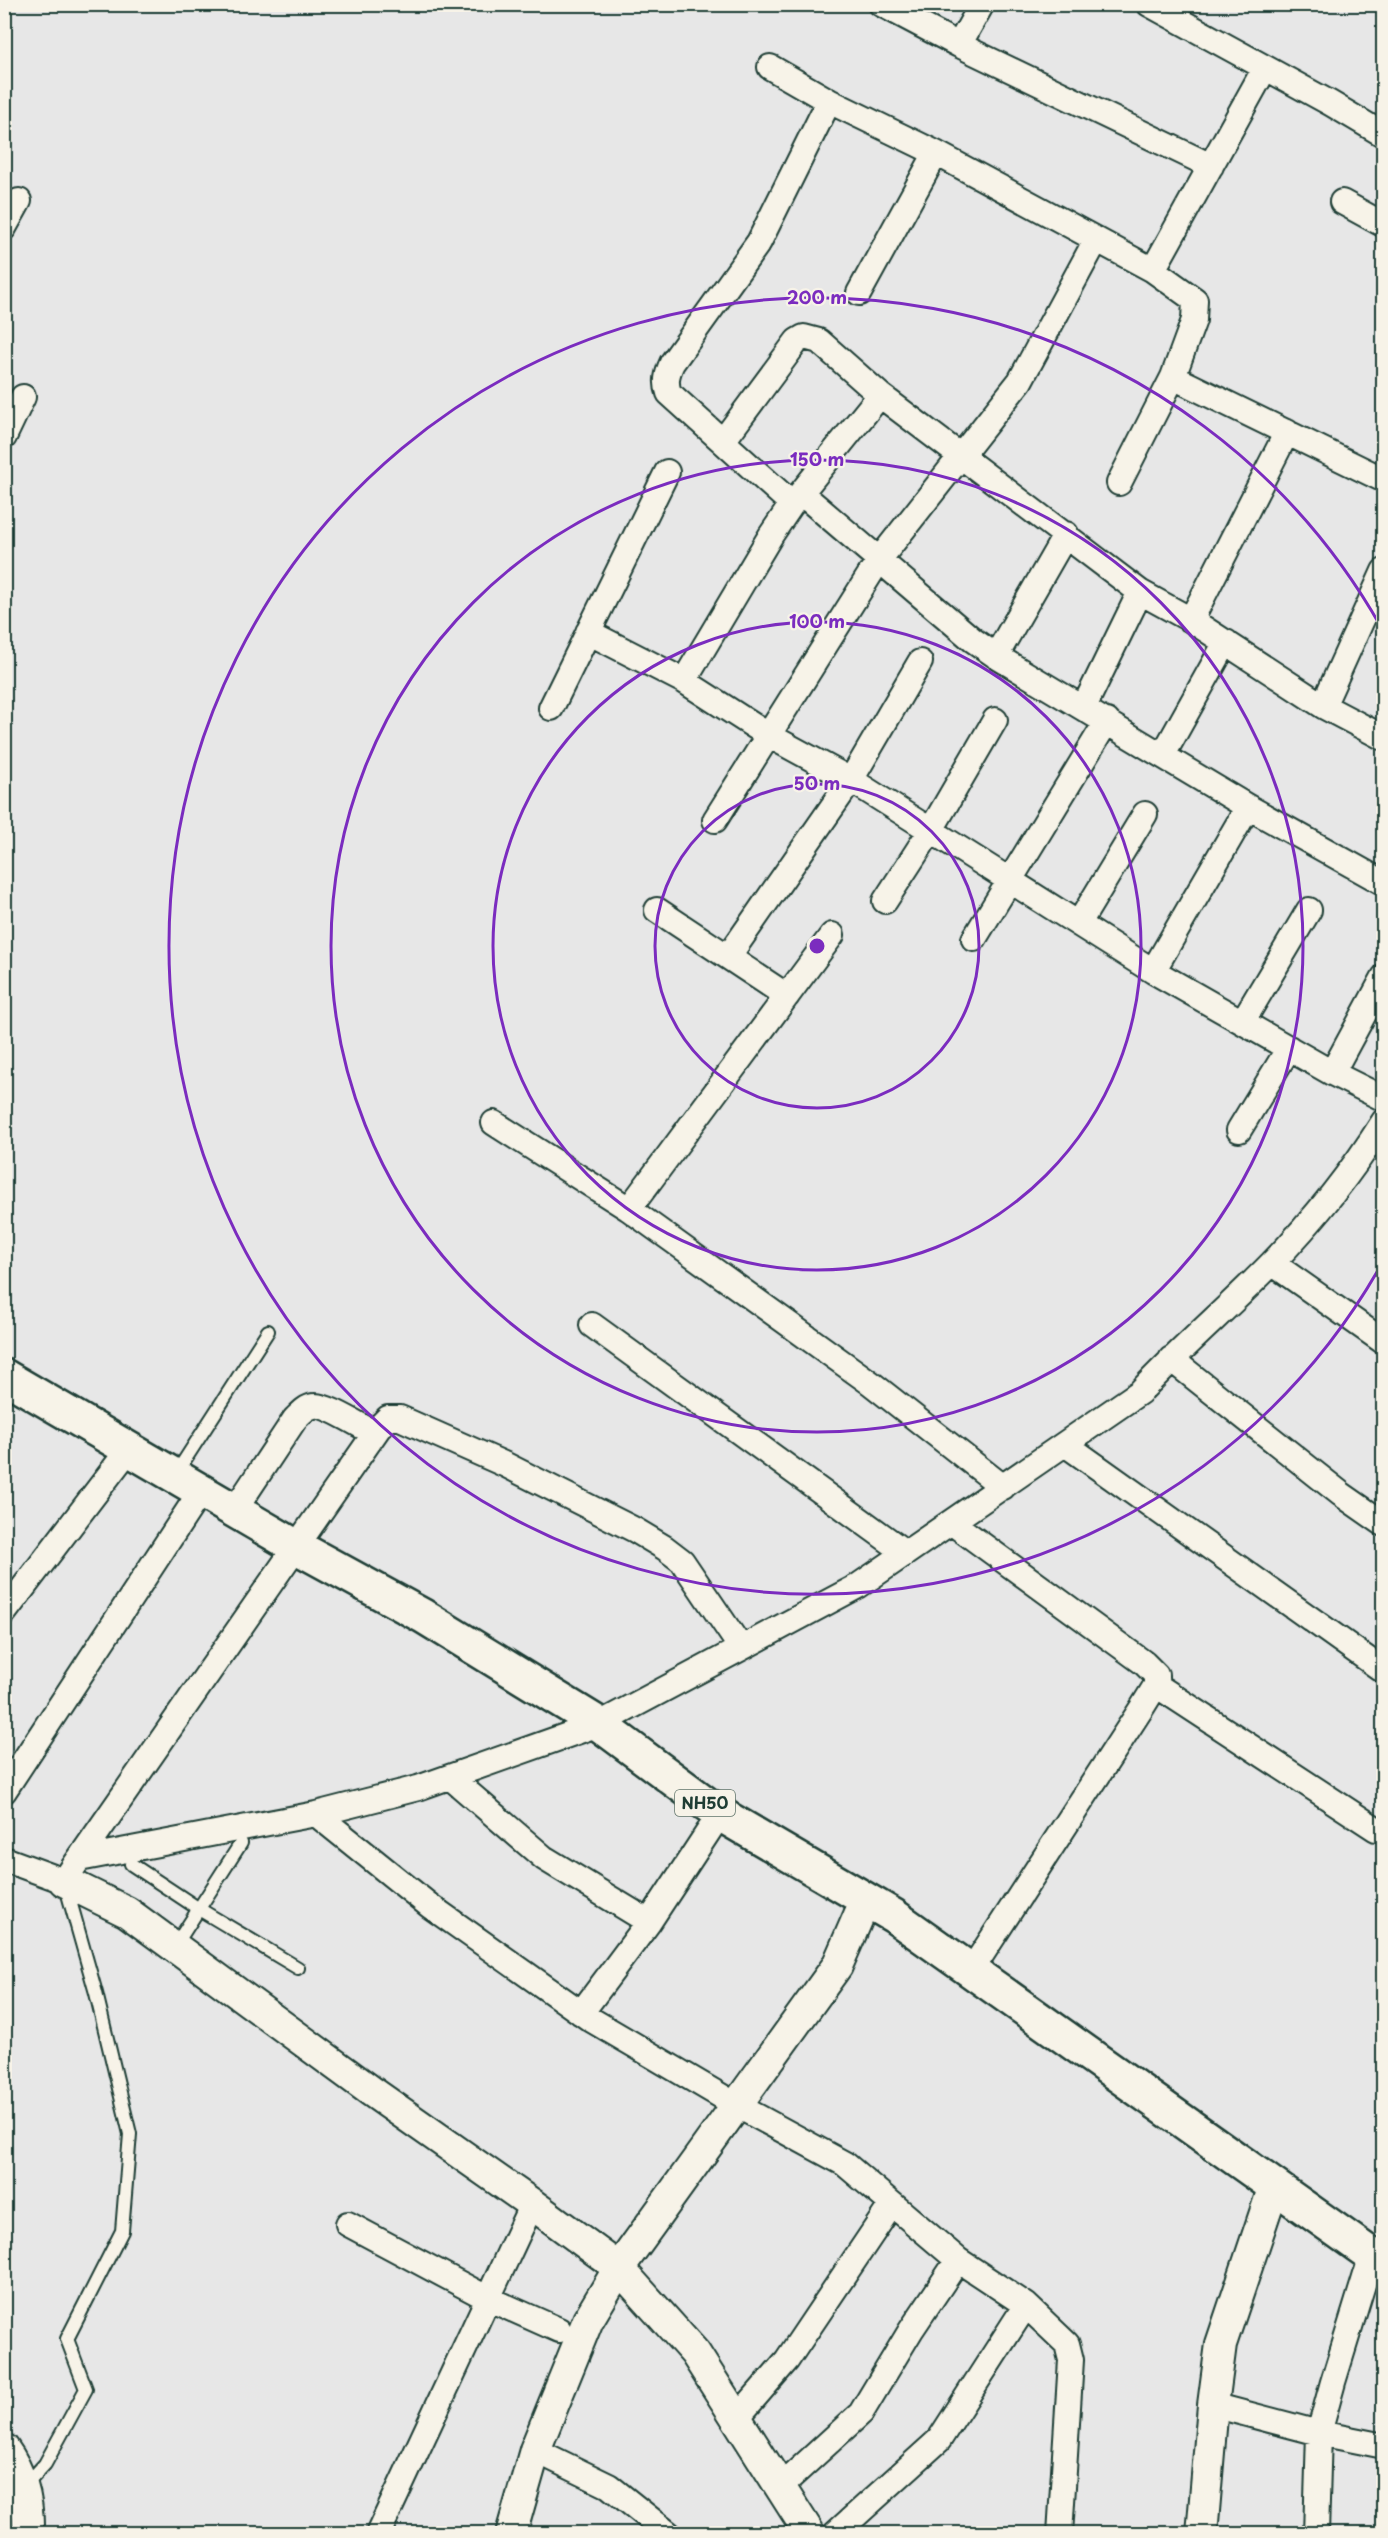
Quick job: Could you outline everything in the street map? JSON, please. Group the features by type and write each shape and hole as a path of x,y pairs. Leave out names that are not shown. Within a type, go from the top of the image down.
{"highway":[{"name":"NH50","path":"4,1377 295,1546 423,1616 599,1724 720,1814 866,1899 971,1971 1378,2260"}],"street":[{"path":"881,4 959,45 1211,166"},
{"path":"959,45 982,4"},
{"path":"1149,4 1383,135"},
{"path":"770,67 829,101 936,153 1153,270 1195,300 1194,320 1173,377 1119,483"},
{"path":"1153,270 1265,68"},
{"path":"829,101 759,242 672,363 667,374 666,386 669,393 723,441 879,560 973,640 996,656 1248,807 1383,883"},
{"path":"859,293 936,153"},
{"path":"4,228 19,201"},
{"path":"1342,202 1383,225"},
{"path":"715,820 879,560 1020,381 1096,240"},
{"path":"723,441 797,341 804,337 819,341 880,395 1140,591 1191,620 1323,706 1383,738"},
{"path":"1173,377 1383,480"},
{"path":"684,681 771,535 796,498 880,395"},
{"path":"4,438 23,397"},
{"path":"1191,620 1287,432"},
{"path":"551,708 667,472"},
{"path":"996,656 1066,534"},
{"path":"1323,706 1376,609 1383,571"},
{"path":"1084,707 1140,591"},
{"path":"588,632 684,681 768,735 851,780 1153,971 1332,1073 1383,1099"},
{"path":"1163,755 1226,642"},
{"path":"728,957 851,780 920,662"},
{"path":"885,901 931,830 995,720"},
{"path":"974,939 1107,721"},
{"path":"1153,971 1248,807"},
{"path":"1078,923 1145,814"},
{"path":"657,910 787,996"},
{"path":"1243,1021 1309,910"},
{"path":"629,1209 832,935"},
{"path":"1332,1073 1383,977"},
{"path":"1239,1130 1289,1048"},
{"path":"4,1859 72,1870 418,1788 599,1724 858,1586 1140,1392 1171,1359 1272,1263 1363,1154 1383,1120"},
{"path":"494,1123 629,1209 872,1384 1002,1486"},
{"path":"1272,1263 1383,1342"},
{"path":"592,1325 906,1553"},
{"path":"1171,1359 1341,1494 1383,1524"},
{"path":"234,1511 295,1419 306,1409 316,1405 325,1408 374,1433"},
{"path":"72,1870 374,1433 388,1418 400,1418 506,1465 651,1539 682,1561 741,1648"},
{"path":"1065,1444 1379,1660"},
{"path":"4,1613 129,1449"},
{"path":"4,1791 188,1484"},
{"path":"951,1522 1144,1663 1156,1675 1156,1685 971,1971"},
{"path":"1156,1685 1376,1829"},
{"path":"450,1777 544,1858 649,1922"},
{"path":"316,1814 430,1906 581,2013 738,2106 845,2164 958,2260 1026,2305 1067,2344 1071,2360 1060,2534"},
{"path":"581,2013 649,1922 720,1814"},
{"path":"72,1870 371,2091 619,2268 695,2354 810,2534"},
{"path":"511,2534 535,2450 588,2320 619,2268 837,1966 866,1899"},
{"path":"1202,2534 1213,2405 1221,2344 1274,2186"},
{"path":"378,2534 532,2204"},
{"path":"736,2419 787,2360 892,2204"},
{"path":"348,2224 487,2298 558,2330"},
{"path":"781,2486 861,2413 911,2330 958,2260"},
{"path":"1316,2534 1319,2433 1378,2260"},
{"path":"835,2534 939,2440 1026,2305"},
{"path":"1213,2405 1319,2433 1383,2446"},
{"path":"4,2448 17,2467 23,2488 29,2511 28,2534"},
{"path":"535,2450 609,2486 669,2534"}],"lane":[{"path":"188,1484 268,1330"},
{"path":"175,1946 241,1843"},
{"path":"131,1864 199,1909 298,1968"},
{"path":"23,2488 45,2464 54,2450 86,2389 67,2339 123,2231 130,2134 96,1994 72,1870"}]}
